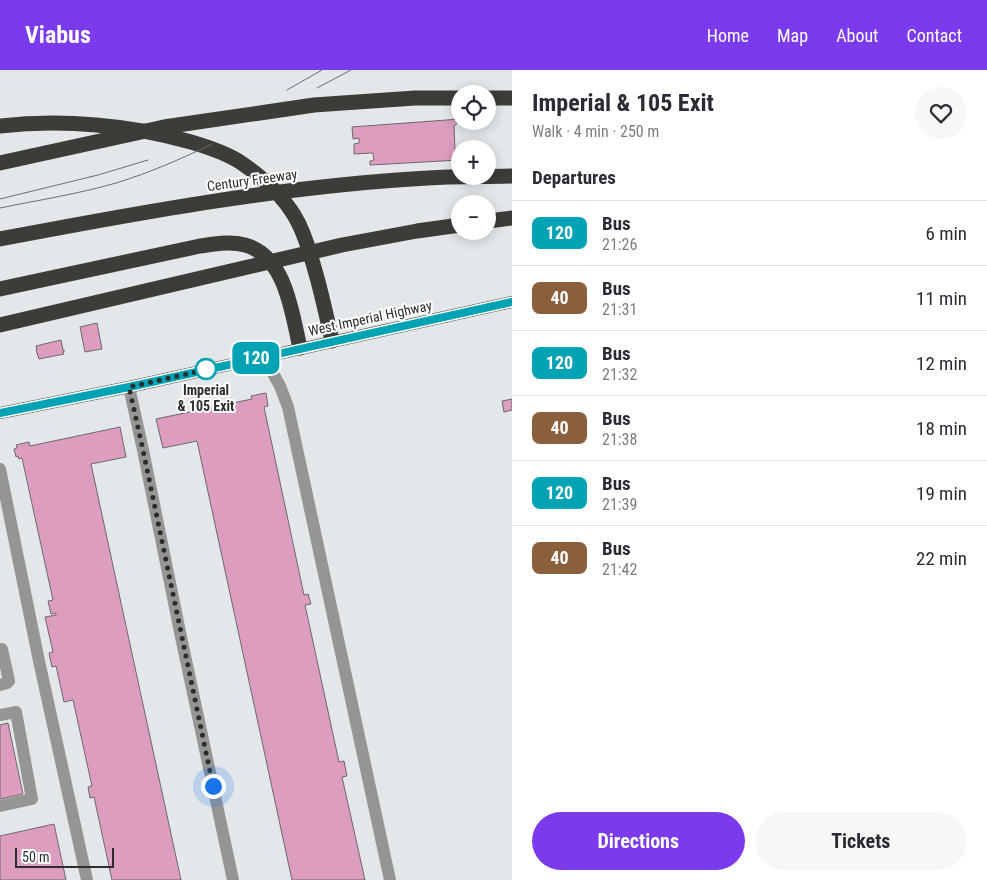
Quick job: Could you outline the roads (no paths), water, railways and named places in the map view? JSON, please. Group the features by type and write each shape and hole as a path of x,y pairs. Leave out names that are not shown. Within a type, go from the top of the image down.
{"highway":[{"path":"0,163 164,127 305,107 415,98 451,98"},
{"path":"496,98 512,98"},
{"path":"0,126 75,124 118,127 171,136 209,148 240,162 272,187 294,215 306,239 317,275 332,342"},
{"name":"Century Freeway","path":"0,239 176,208 308,189 422,178 512,176"},
{"path":"496,220 512,218"},
{"path":"0,325 342,245 451,226"},
{"path":"0,289 200,246 228,243 246,245 263,254 279,273 288,296 300,348"}],"main road":[{"name":"West Imperial Highway","path":"0,413 129,387 512,302"}],"lane":[{"path":"264,356 280,386 288,407 390,880"},
{"path":"129,387 233,880"},
{"path":"0,469 39,661 87,880"},
{"path":"0,684 8,683 9,681 2,649"},
{"path":"0,715 16,712 32,799 0,806"}],"tram line":[{"path":"287,90 322,70"},
{"path":"317,88 351,70"},
{"path":"0,208 73,194 116,183 141,175 212,144"},
{"path":"0,199 98,175 148,160"}],"place":[{"name":"Imperial & 105 Exit","path":"206,369"}]}
